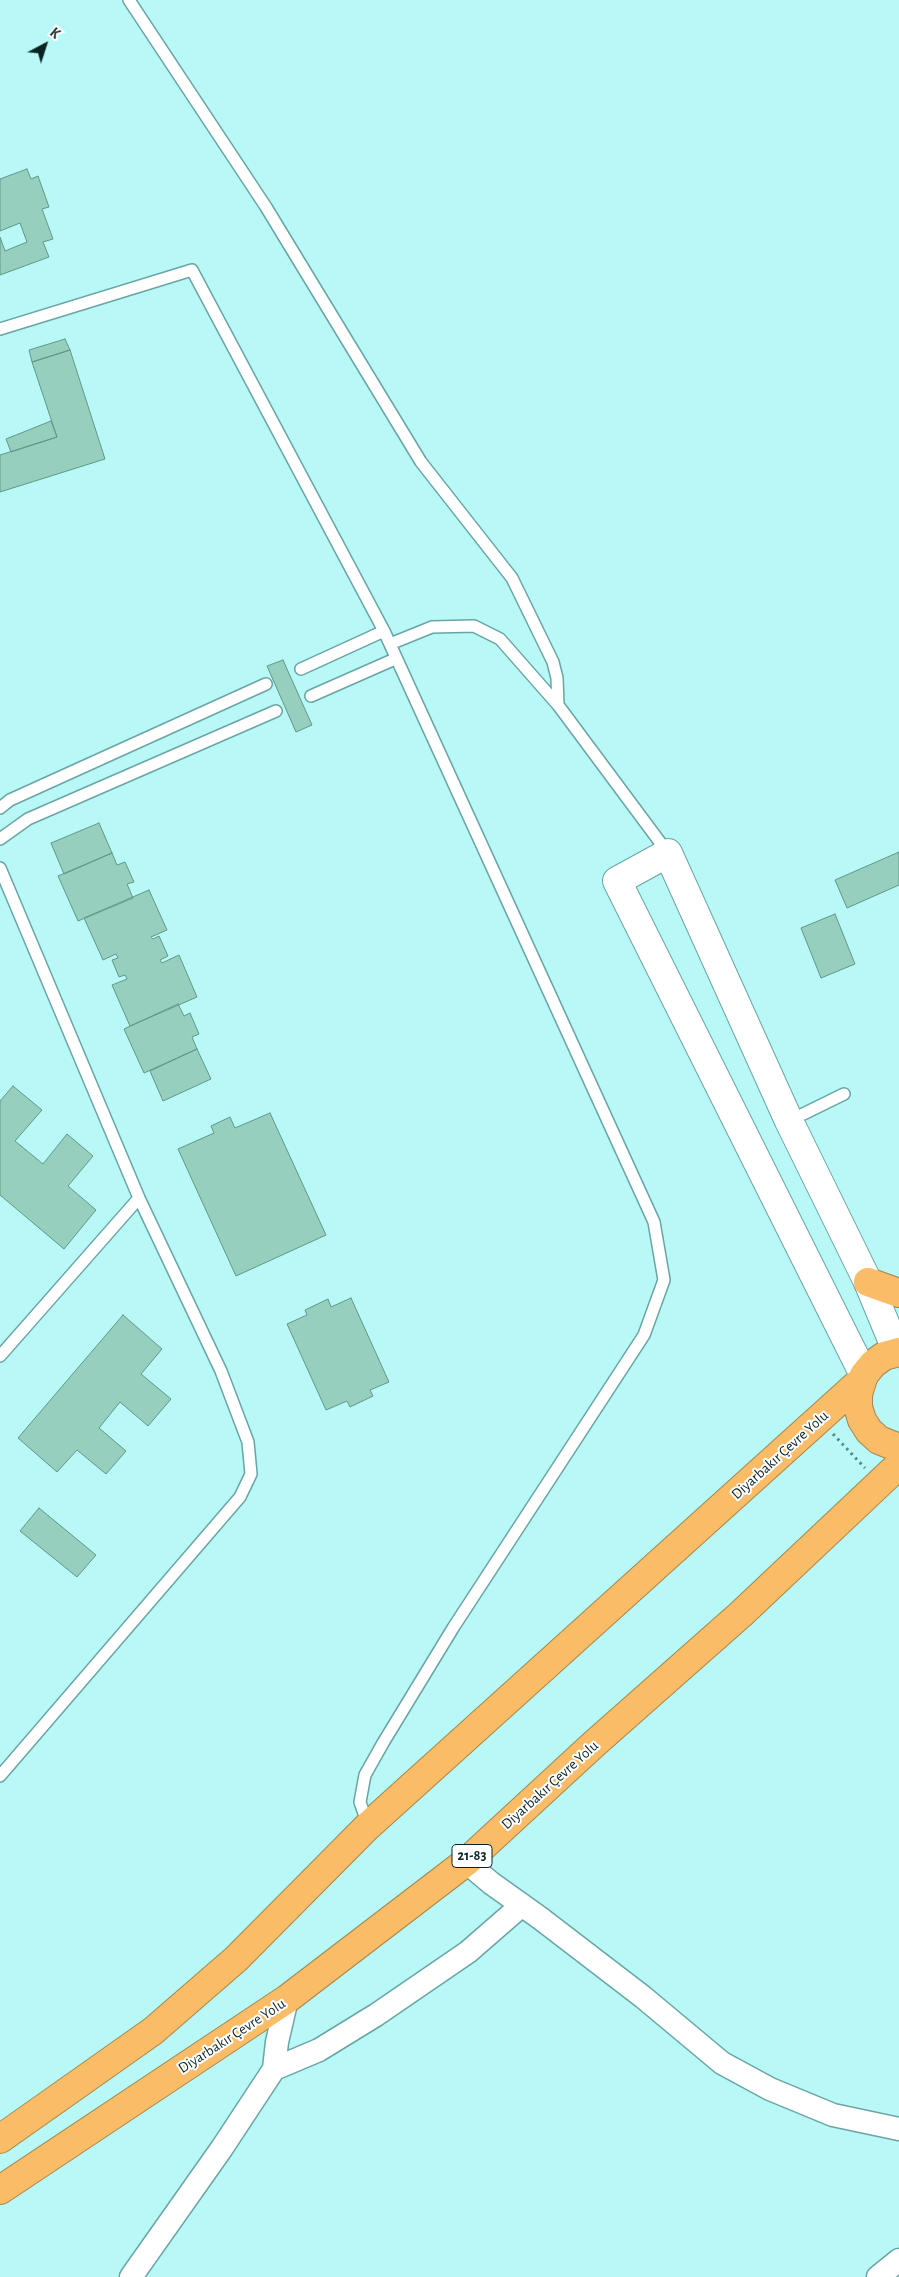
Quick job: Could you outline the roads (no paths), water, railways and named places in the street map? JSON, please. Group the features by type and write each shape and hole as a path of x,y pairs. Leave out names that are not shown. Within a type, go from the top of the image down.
{"highway":[{"path":"868,1282 899,1293"},
{"name":"Diyarbakır Çevre Yolu","path":"0,2139 153,2031 236,1959 368,1826 863,1378 878,1360 898,1351"},
{"path":"863,1378 858,1407 862,1420 878,1440 899,1448"},
{"name":"Diyarbakır Çevre Yolu","path":"0,2190 287,1999 466,1862 594,1744 741,1614 899,1465"}],"main road":[{"path":"863,1378 617,881 668,853 789,1121 868,1282 898,1351"}],"street":[{"path":"466,1862 490,1883 644,1997 722,2063 770,2089 833,2115 899,2130"},
{"path":"274,2069 319,2050 376,2015 468,1952 522,1905"},
{"path":"131,2277 222,2148 274,2069 277,2042 287,1999"},
{"path":"878,2277 899,2260"}],"lane":[{"path":"128,0 266,207 422,462 512,578 553,662 557,678 558,705"},
{"path":"0,329 192,270 384,631 395,659 654,1222 664,1280 644,1336 453,1628 365,1775 360,1802 368,1826"},
{"path":"390,644 432,627 474,626 500,639 558,705 668,853"},
{"path":"300,669 384,631"},
{"path":"311,696 395,659"},
{"path":"0,808 10,800 266,684"},
{"path":"0,839 28,819 276,711"},
{"path":"0,868 139,1198 221,1371 248,1442 250,1474 240,1497 0,1776"},
{"path":"789,1121 844,1094"},
{"path":"0,1356 139,1198"}]}
